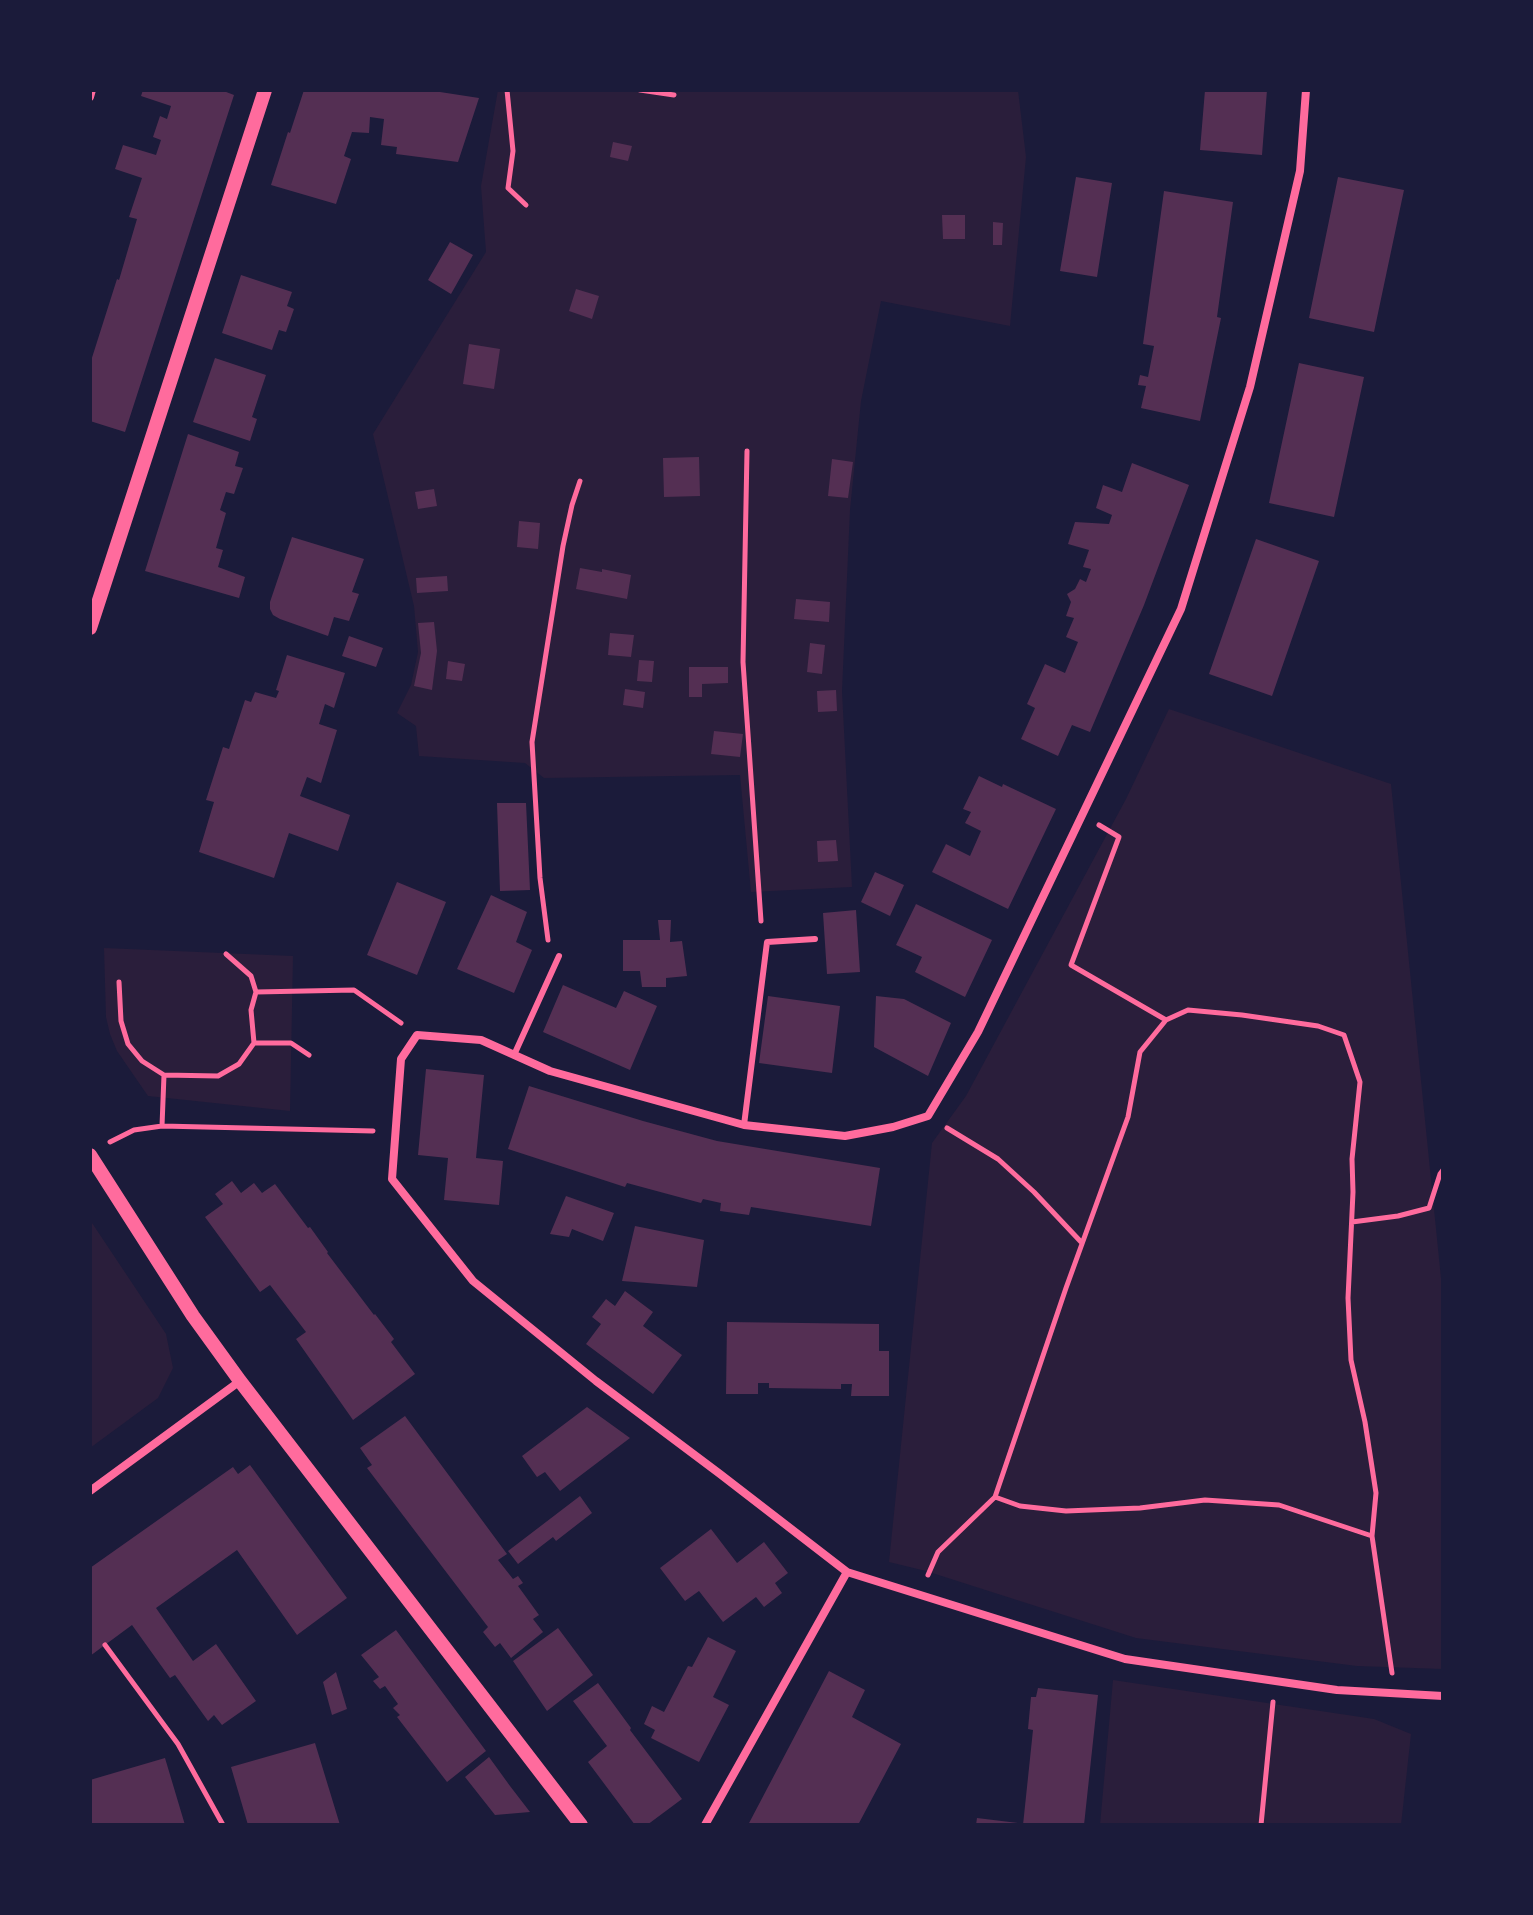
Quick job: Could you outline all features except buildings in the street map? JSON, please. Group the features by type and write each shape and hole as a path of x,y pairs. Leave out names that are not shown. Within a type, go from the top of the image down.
{"street":[{"path":"90,97 92,90"},
{"path":"90,628 265,90"},
{"path":"1306,90 1300,171 1250,387 1181,609 978,1032 928,1116 893,1127 845,1136 744,1125 550,1071 481,1040 417,1035 401,1059 392,1179 473,1281 596,1381 847,1572 1125,1659 1337,1690 1443,1696"},
{"path":"96,1151 131,1217 193,1316 581,1825"},
{"path":"90,1491 240,1381"},
{"path":"705,1825 847,1572"}],"lane":[{"path":"744,1125 767,942 815,939"},
{"path":"514,1055 559,956"}],"path":[{"path":"507,90 513,151 508,188 526,205"},
{"path":"640,90 674,95"},
{"path":"747,451 743,662 760,917 767,942"},
{"path":"552,972 540,878 532,742 563,546 580,481"},
{"path":"1081,815 1119,837 1071,965 1166,1020"},
{"path":"119,982 121,1021 128,1044 142,1061 164,1075 218,1076 239,1064 254,1043 251,1010 256,992 251,976 226,954"},
{"path":"256,992 354,990 417,1035"},
{"path":"928,1574 938,1552 995,1497 1128,1117 1140,1052 1166,1020 1188,1010 1318,1026 1344,1035 1360,1082 1352,1159 1348,1298 1351,1360 1376,1493 1372,1536 1394,1694"},
{"path":"254,1043 291,1043 309,1055"},
{"path":"162,1126 164,1075"},
{"path":"928,1116 998,1159 1082,1243"},
{"path":"96,1151 134,1130 162,1126 394,1131"},
{"path":"1352,1222 1429,1208 1443,1170"},
{"path":"995,1497 1020,1506 1066,1511 1140,1508 1205,1500 1279,1505 1372,1536"},
{"path":"105,1645 178,1744 223,1825"},
{"path":"1261,1825 1275,1681"}],"shaded area":[{"path":"498,90 1018,90 1026,157 1010,326 881,301 861,401 850,510 842,691 852,887 751,892 740,775 544,778 525,763 419,756 416,726 397,713 411,685 418,652 414,606 373,434 486,252 481,186"},
{"path":"1169,709 1391,784 1443,1298 1443,1669 1357,1666 1136,1638 889,1562 932,1143 966,1096 1126,799"},
{"path":"104,948 293,956 290,1111 148,1096 117,1051 110,1034 106,1017"},
{"path":"90,1220 166,1334 173,1368 158,1398 90,1448"},
{"path":"1113,1680 1374,1719 1411,1734 1401,1825 1100,1825"}]}
